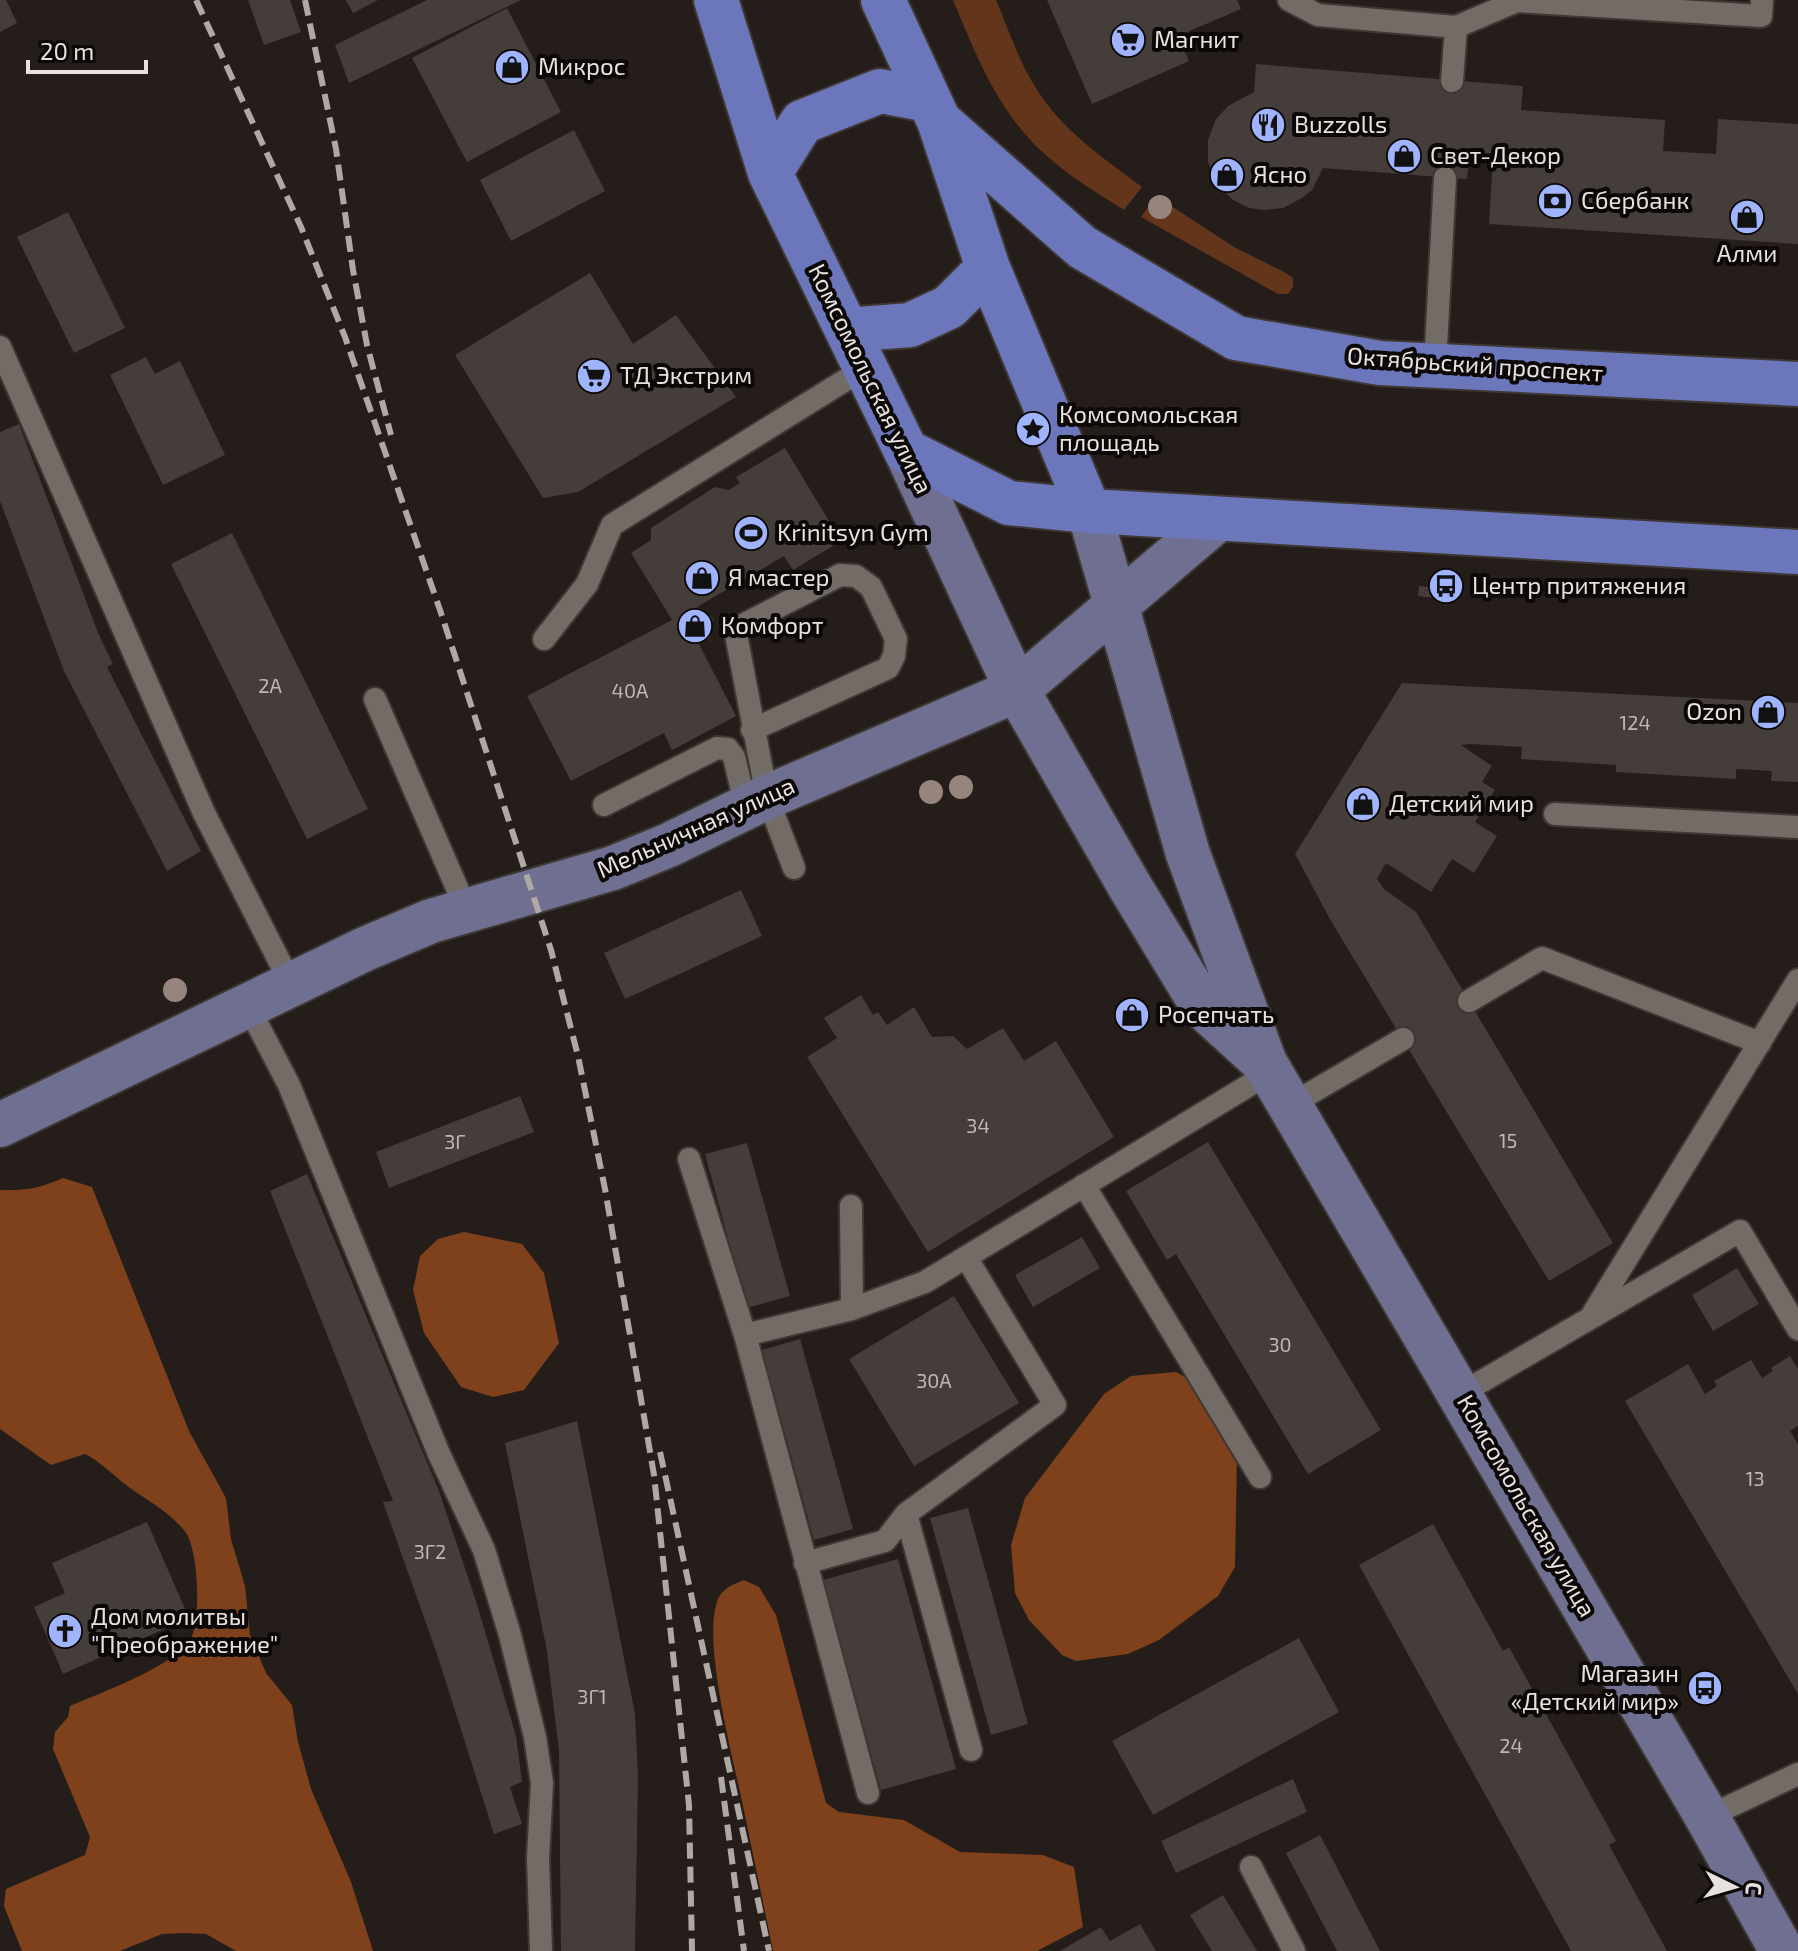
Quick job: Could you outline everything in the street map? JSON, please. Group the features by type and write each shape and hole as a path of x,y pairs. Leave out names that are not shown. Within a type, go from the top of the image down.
{"main road":[{"name":"Комсомольская улица","path":"716,0 770,173 906,451 1017,690 1203,1007 1275,1080"},
{"name":"Комсомольская улица","path":"883,0 933,111 988,268 1089,511 1188,854 1275,1080 1707,1817 1782,1951"},
{"path":"770,173 802,122 880,91 933,111"},
{"name":"Октябрьский проспект","path":"933,111 1082,247 1236,338 1380,363 1798,384"},
{"path":"856,349 949,307 988,268"},
{"path":"906,451 1009,503 1089,511 1798,552"},
{"name":"Мельничная улица","path":"0,1125 291,984 406,932 613,868 669,845 756,802 1017,690 1218,519"}],"lane":[{"path":"1289,0 1318,15 1456,27 1517,1 1761,16 1762,0"},
{"path":"1452,81 1456,27"},
{"path":"1435,366 1445,178"},
{"path":"0,347 204,813 291,984"},
{"path":"544,639 587,584 612,525 856,349"},
{"path":"752,730 888,668 894,656 896,639 871,587 856,576 840,575 735,629 752,730 756,802"},
{"path":"375,699 467,911"},
{"path":"604,805 717,748 728,749 794,868"},
{"path":"1555,814 1798,827"},
{"path":"1469,1001 1542,958 1760,1043"},
{"path":"1589,1319 1798,980"},
{"path":"248,1006 289,1085 439,1454 484,1550 525,1693 540,1768 542,1812 538,1858 541,1951"},
{"path":"745,1335 852,1309 925,1282 1084,1185 1275,1080 1403,1039"},
{"path":"689,1159 745,1335 868,1793"},
{"path":"1084,1185 1260,1477"},
{"path":"851,1206 852,1309"},
{"path":"1460,1394 1740,1231 1798,1329"},
{"path":"805,1563 885,1541 906,1514 1055,1405 966,1257"},
{"path":"906,1514 971,1750"},
{"path":"1707,1817 1798,1774"},
{"path":"1251,1867 1294,1951"}],"shaded area":[{"path":"953,0 996,0 1023,65 1044,101 1069,129 1142,187 1124,210 1057,165 1016,123 991,84"},
{"path":"1156,196 1234,247 1286,273 1293,278 1293,287 1288,294 1278,294 1141,217"},
{"path":"63,1178 92,1187 189,1431 226,1498 231,1539 245,1586 250,1635 266,1673 292,1705 311,1789 351,1882 373,1951 236,1951 206,1934 184,1933 162,1934 120,1951 22,1951 4,1906 6,1889 85,1855 90,1837 53,1749 55,1732 68,1717 70,1706 137,1677 172,1657 192,1636 197,1614 193,1553 190,1541 179,1524 89,1456 85,1454 51,1465 0,1429 0,1190 32,1188"},
{"path":"464,1232 522,1244 544,1273 559,1343 524,1390 493,1397 461,1387 424,1333 413,1290 420,1256 438,1239"},
{"path":"1176,1372 1206,1389 1237,1453 1235,1567 1218,1596 1159,1640 1128,1654 1076,1661 1062,1655 1029,1620 1015,1593 1011,1545 1025,1498 1104,1394 1131,1376"},
{"path":"744,1580 759,1587 776,1615 826,1803 839,1812 904,1820 960,1852 1043,1855 1074,1867 1083,1927 1037,1951 773,1951 720,1697 713,1638 719,1597 727,1588"}],"building":[{"path":"0,0 6,0 17,23 0,32"},
{"path":"248,0 290,0 301,32 264,45"},
{"path":"346,0 378,0 353,13"},
{"path":"427,0 521,0 349,83 335,45"},
{"path":"1047,0 1237,0 1241,9 1178,36 1189,61 1092,104"},
{"path":"507,8 561,112 467,162 412,58"},
{"path":"1256,64 1523,86 1521,110 1665,120 1663,151 1716,154 1718,119 1798,124 1798,244 1489,224 1493,158 1469,157 1467,179 1323,168 1312,190 1302,198 1283,208 1249,208 1233,200 1217,184 1208,162 1208,140 1216,119 1228,106 1254,92"},
{"path":"574,130 605,191 511,241 480,180"},
{"path":"68,212 125,328 74,353 17,237"},
{"name":"ТД Экстрим","path":"590,273 633,344 676,315 736,397 578,492 543,498 455,355"},
{"path":"146,357 155,374 180,361 225,455 163,485 110,375"},
{"path":"19,424 99,635 113,664 107,667 201,851 167,871 64,671 0,501 0,432"},
{"path":"785,448 841,541 793,570 784,556 697,607 713,618 710,638 699,644 736,716 672,750 664,733 571,781 527,696 672,620 631,553 651,540 651,528 715,487 729,490 740,483 736,477"},
{"path":"232,533 368,809 307,839 171,564"},
{"path":"1419,586 1437,588 1435,598 1418,596"},
{"path":"1441,589 1459,591 1457,601 1441,599"},
{"path":"1402,683 1798,703 1798,782 1771,781 1772,771 1736,769 1736,779 1616,772 1616,765 1521,759 1522,747 1461,745 1492,766 1482,782 1495,790 1475,822 1497,836 1474,873 1452,859 1431,892 1386,863 1377,879 1384,889 1416,912 1613,1243 1549,1281 1331,921 1295,854"},
{"path":"741,890 762,936 625,999 604,953"},
{"path":"861,995 873,1015 878,1012 887,1025 914,1007 932,1037 953,1036 967,1049 1003,1028 1024,1061 1056,1041 1114,1137 928,1252 807,1057 837,1038 824,1018"},
{"path":"520,1096 534,1132 389,1188 376,1152"},
{"path":"1208,1142 1381,1430 1308,1474 1176,1254 1167,1260 1126,1191"},
{"path":"747,1143 790,1296 747,1308 705,1154"},
{"path":"307,1174 439,1491 516,1736 522,1782 510,1787 522,1824 494,1834 438,1657 383,1502 393,1501 270,1191"},
{"path":"1082,1237 1100,1268 1033,1307 1015,1275"},
{"path":"1737,1268 1759,1304 1713,1331 1692,1295"},
{"path":"954,1296 1019,1403 914,1466 849,1359"},
{"path":"800,1339 853,1529 814,1540 762,1350"},
{"path":"1790,1356 1798,1369 1798,1426 1790,1431 1798,1444 1798,1694 1625,1401 1688,1364 1705,1394 1717,1386 1714,1381 1751,1360 1762,1378"},
{"path":"577,1421 635,1714 638,1775 635,1951 561,1951 559,1751 547,1651 505,1443"},
{"path":"968,1508 1028,1724 991,1735 930,1518"},
{"path":"147,1522 189,1618 63,1674 34,1607 65,1593 52,1563"},
{"path":"1433,1524 1503,1651 1509,1647 1616,1841 1609,1845 1667,1951 1571,1951 1359,1565"},
{"path":"898,1559 956,1769 881,1790 823,1580"},
{"path":"1299,1638 1339,1712 1153,1815 1112,1741"},
{"path":"1293,1779 1307,1812 1176,1873 1161,1841"},
{"path":"1320,1835 1380,1951 1337,1951 1286,1853"},
{"path":"1223,1895 1257,1951 1212,1951 1190,1915"},
{"path":"1140,1924 1156,1951 1060,1951 1101,1927 1110,1941"}],"railway":[{"path":"196,0 301,227 345,337 440,610 551,950 578,1056 605,1189 654,1475 689,1805 692,1951"},
{"path":"305,0 336,149 367,345 391,435"},
{"path":"660,1452 769,1951"},
{"path":"721,1777 744,1951"}],"place":[{"name":"Магнит","path":"1128,40"},
{"name":"Микрос","path":"512,67"},
{"name":"Buzzolls","path":"1268,125"},
{"name":"Свет-Декор","path":"1404,156"},
{"name":"Ясно","path":"1227,175"},
{"name":"Сбербанк","path":"1555,201"},
{"name":"Алми","path":"1747,217"},
{"name":"ТД Экстрим","path":"594,376"},
{"name":"Комсомольская площадь","path":"1033,429"},
{"name":"Krinitsyn Gym","path":"751,533"},
{"name":"Я мастер","path":"702,578"},
{"name":"Центр притяжения","path":"1446,586"},
{"name":"Комфорт","path":"695,626"},
{"name":"Ozon","path":"1768,712"},
{"name":"Детский мир","path":"1363,804"},
{"name":"Росепчать","path":"1132,1015"},
{"name":"Дом молитвы \"Преображение\"","path":"65,1631"},
{"name":"Магазин «Детский мир»","path":"1705,1688"}]}
